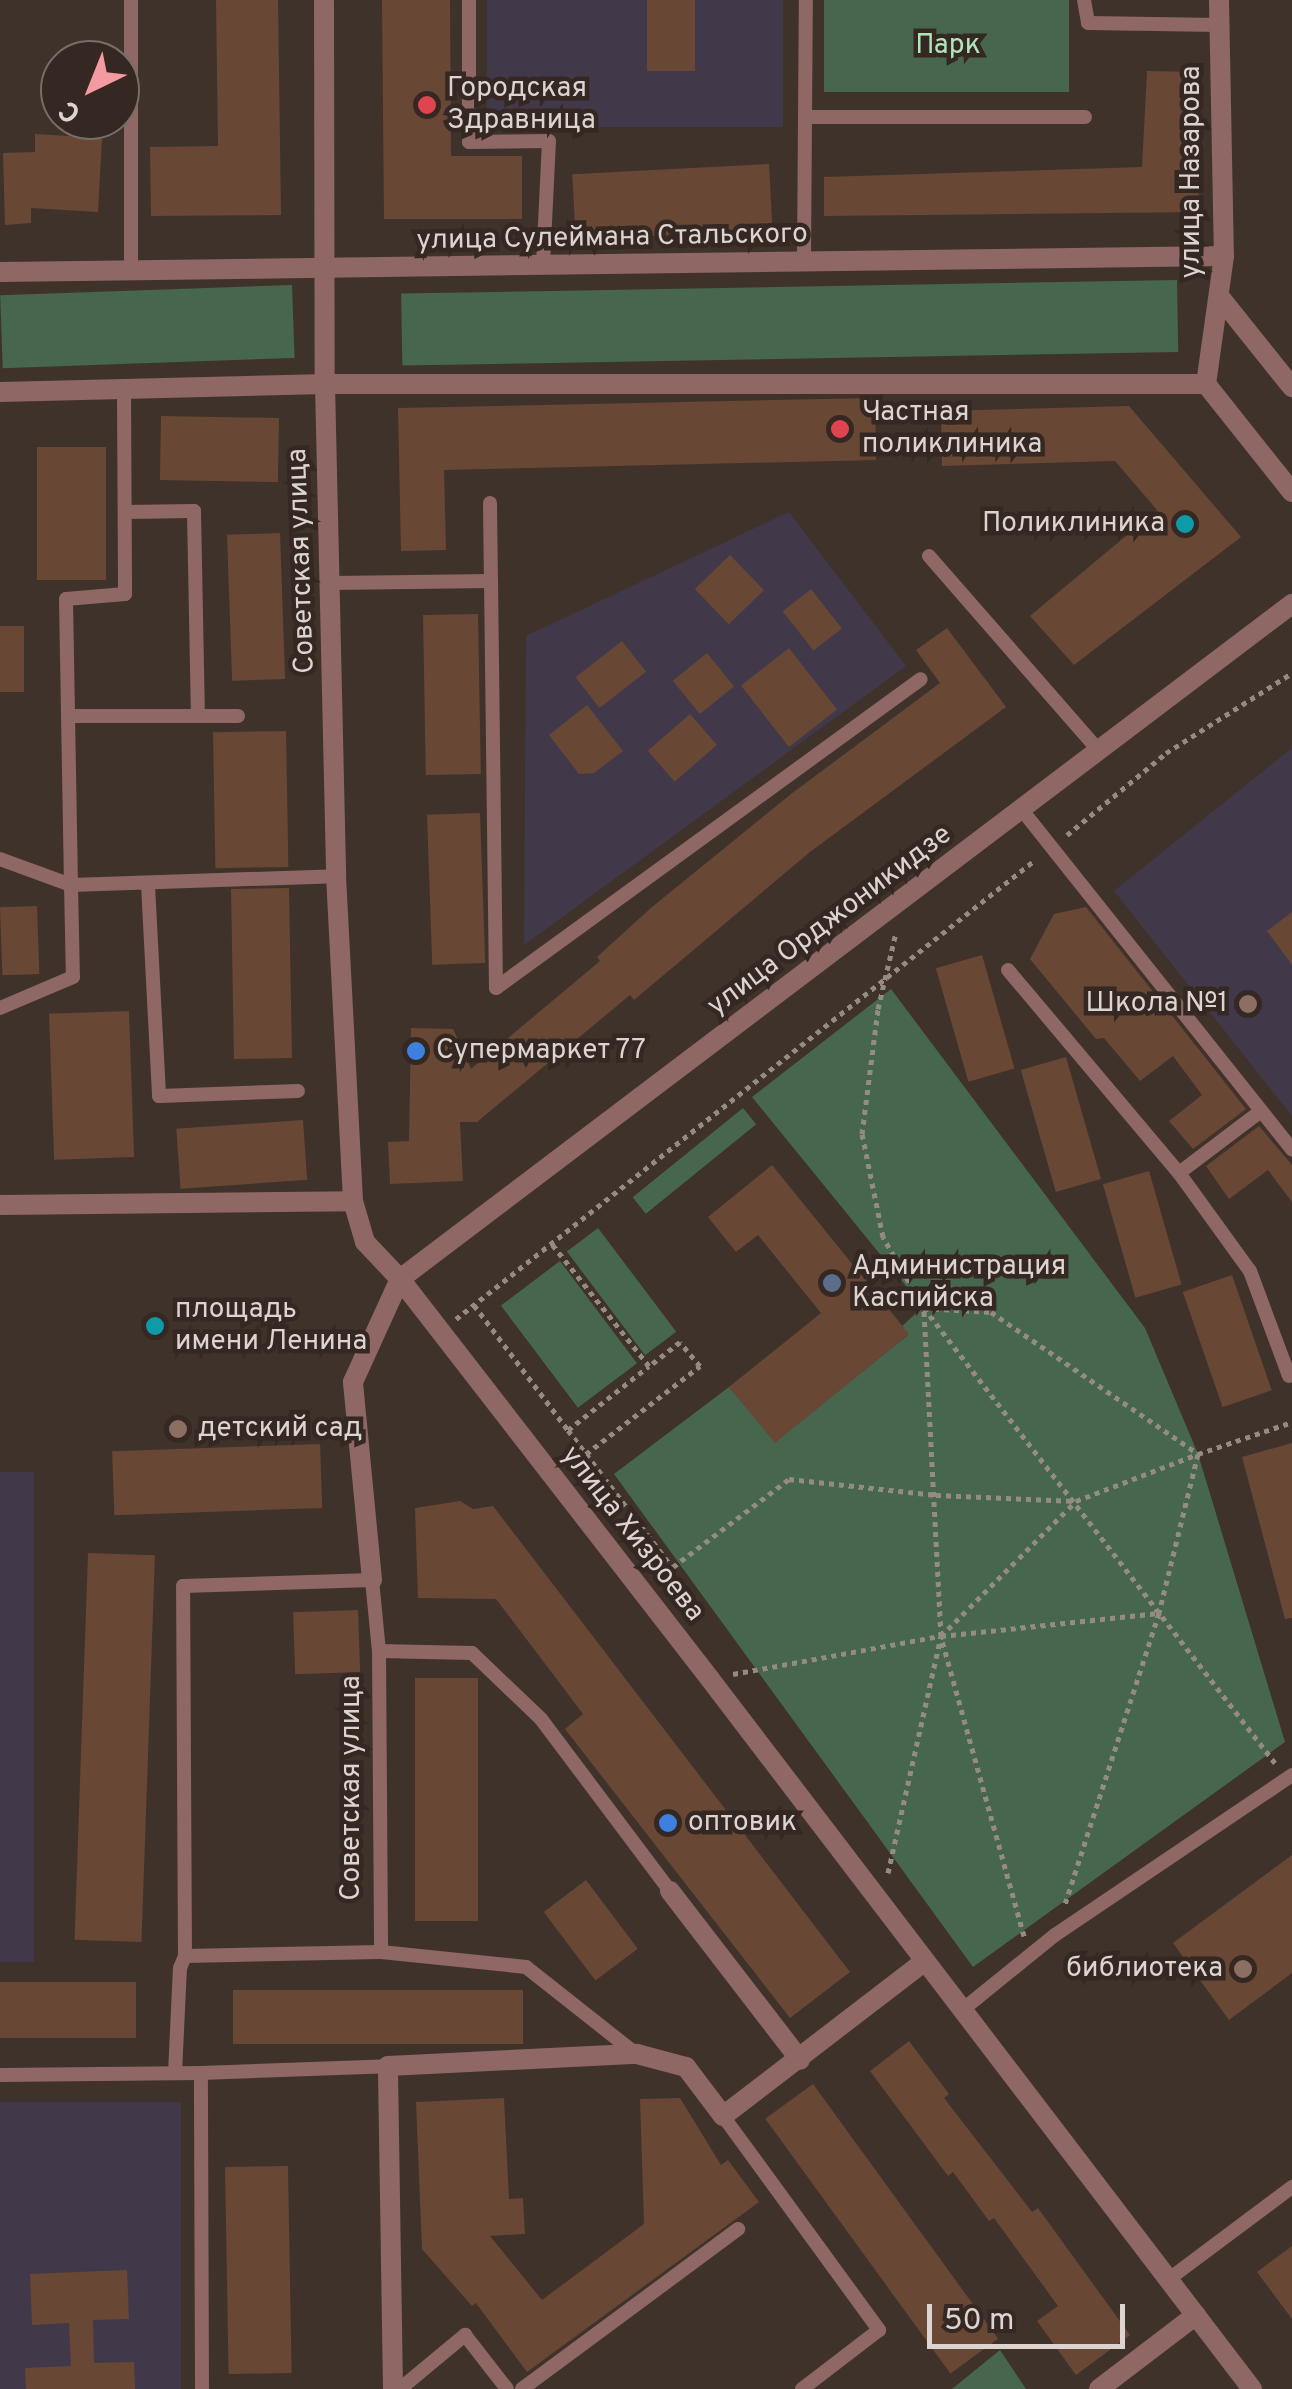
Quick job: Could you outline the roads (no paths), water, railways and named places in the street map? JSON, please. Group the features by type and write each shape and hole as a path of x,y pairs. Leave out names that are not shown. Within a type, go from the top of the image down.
{"street":[{"name":"Советская улица","path":"324,0 325,384 336,876 350,1121"},
{"name":"улица Назарова","path":"1206,384 1224,256 1220,0"},
{"name":"улица Сулеймана Стальского","path":"0,272 324,271 1224,256"},
{"path":"1218,296 1292,387"},
{"path":"0,392 325,384 1206,384 1292,492"},
{"name":"улица Орджоникидзе","path":"400,1279 1292,604"},
{"name":"улица Хизроева","path":"350,1121 353,1201 365,1242 400,1279 710,1678 1252,2389"},
{"path":"0,1206 353,1201"},
{"path":"372,1580 353,1382 400,1279"},
{"path":"670,1890 800,2060"},
{"path":"396,2389 388,2066 637,2054 686,2066 722,2116 924,1962"},
{"path":"1099,2389 1196,2315"}],"lane":[{"path":"130,0 131,270"},
{"path":"469,0 469,142 549,141 543,265"},
{"path":"804,262 806,0"},
{"path":"1084,0 1088,22 1219,25"},
{"path":"805,117 1085,116"},
{"path":"0,1008 73,977 66,599 125,594 124,391"},
{"path":"490,503 496,988 921,679"},
{"path":"124,512 194,512 198,716"},
{"path":"928,556 1099,751"},
{"path":"332,583 491,581"},
{"path":"68,716 238,716"},
{"path":"1022,810 1292,1150"},
{"path":"0,859 71,885 336,876"},
{"path":"148,884 159,1096 298,1091"},
{"path":"1008,970 1179,1173 1250,1272 1289,1376"},
{"path":"1179,1173 1261,1111"},
{"path":"174,2073 180,1968 185,1956 183,1586 372,1580 379,1651"},
{"name":"Советская улица","path":"381,1952 379,1651 472,1652 541,1719 670,1890"},
{"path":"961,2011 1055,1935 1290,1778"},
{"path":"185,1956 381,1952 526,1967 637,2054"},
{"path":"0,2076 388,2066"},
{"path":"202,2073 202,2389"},
{"path":"722,2116 879,2330 802,2389"},
{"path":"1169,2280 1292,2187"},
{"path":"522,2389 738,2229"},
{"path":"396,2389 465,2335 506,2389"}],"place":[{"name":"Городская Здравница","path":"427,105"},
{"name":"Частная поликлиника","path":"840,429"},
{"name":"Поликлиника","path":"1185,524"},
{"name":"Школа №1","path":"1248,1004"},
{"name":"Супермаркет 77","path":"416,1051"},
{"name":"Администрация Каспийска","path":"832,1283"},
{"name":"площадь имени Ленина","path":"155,1326"},
{"name":"детский сад","path":"178,1429"},
{"name":"оптовик","path":"668,1823"},
{"name":"библиотека","path":"1243,1969"}],"park label":[{"name":"Парк","path":"948,46"}]}
